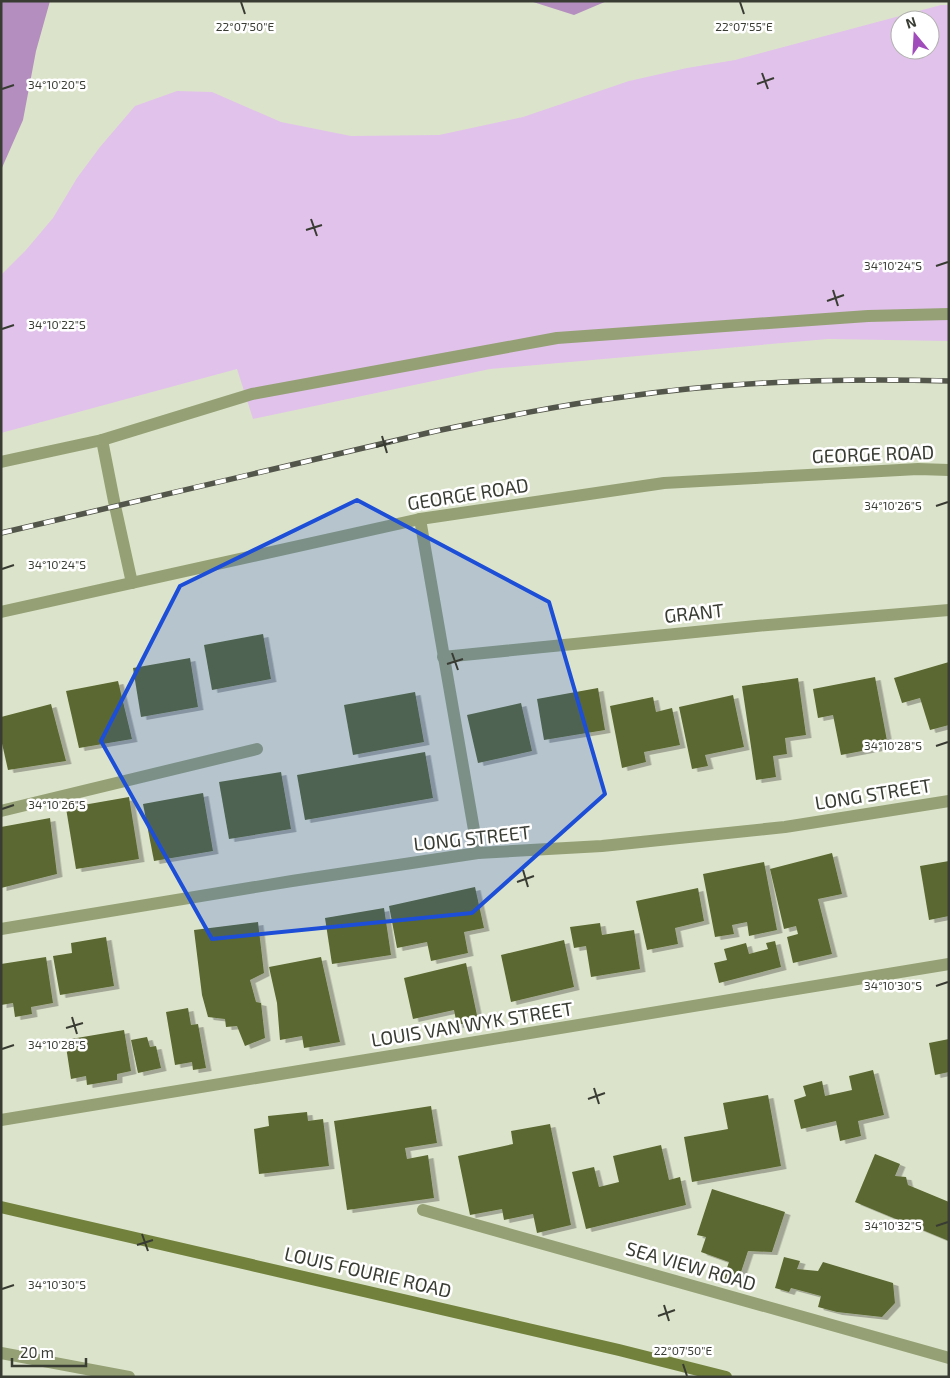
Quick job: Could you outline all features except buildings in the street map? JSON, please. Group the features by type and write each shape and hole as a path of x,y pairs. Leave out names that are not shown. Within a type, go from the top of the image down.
{"main road":[{"name":"LOUIS FOURIE ROAD","path":"1,1207 619,1350 726,1377"}],"street":[{"path":"1,462 102,440 252,394 557,338 868,316 949,314"},
{"path":"102,440 132,583"},
{"name":"GEORGE ROAD","path":"1,612 420,519 664,483 949,470"},
{"path":"420,519 478,854"},
{"name":"GRANT","path":"443,656 949,610"},
{"path":"1,811 257,748"},
{"name":"LONG STREET","path":"1,929 282,883 478,854 602,846 785,827 949,801"},
{"name":"LOUIS VAN WYK STREET","path":"1,1120 949,964"},
{"name":"SEA VIEW ROAD","path":"423,1210 949,1358"},
{"path":"1,1353 129,1377"}],"highlighted area":[{"path":"357,500 549,602 605,794 472,913 212,939 101,741 180,586"}],"shaded area":[{"path":"1,1 50,1 36,51 23,120 1,170"},
{"path":"530,1 607,1 574,15"},
{"path":"949,5 949,341 828,339 490,369 253,419 237,369 1,433 1,275 26,250 53,218 77,178 100,147 135,106 177,91 212,92 281,122 351,136 439,135 523,117 629,81 735,60 890,19 890,60 940,60 940,10 922,10"}],"railway":[{"path":"1,533 436,431 576,404 704,387 744,384 867,380 949,381"}]}
